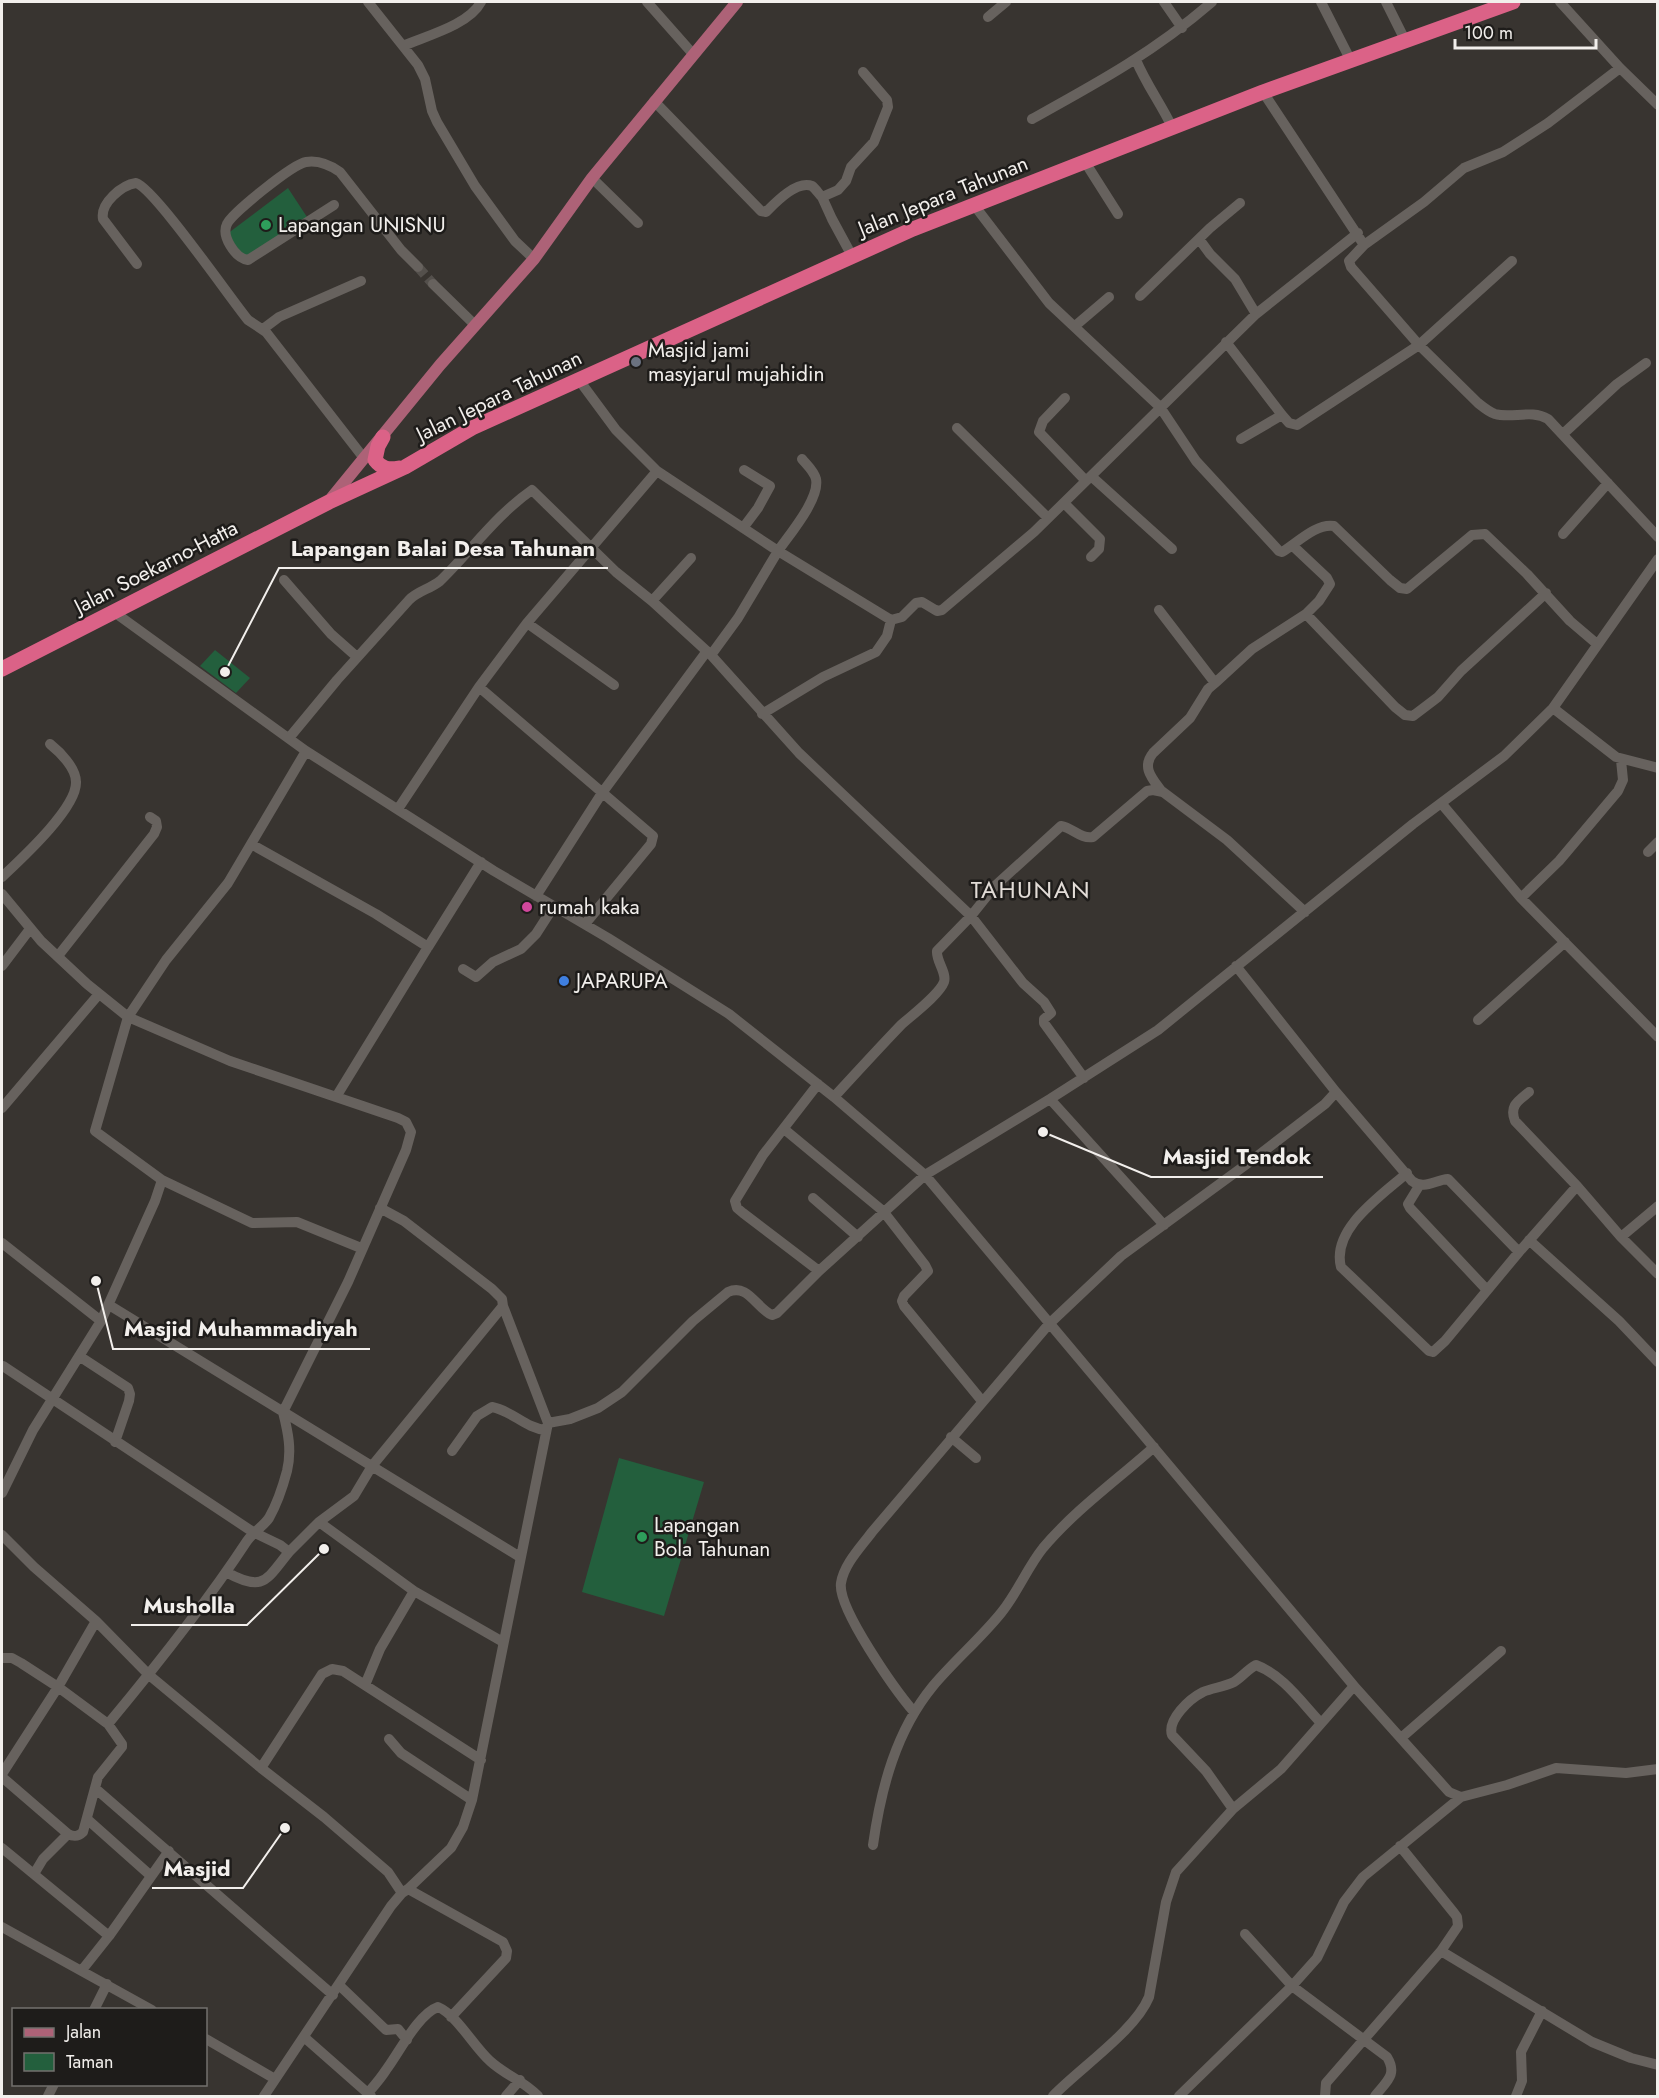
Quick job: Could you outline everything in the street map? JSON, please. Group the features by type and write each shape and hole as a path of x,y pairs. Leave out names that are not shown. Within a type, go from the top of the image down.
{"highway":[{"name":"Jalan Jepara Tahunan","path":"329,502 405,467 472,428 913,229 1350,59 1513,2"},
{"path":"383,436 375,460 379,465 388,469 405,467"},
{"name":"Jalan Soekarno-Hatta","path":"2,669 329,502"}],"main road":[{"path":"329,502 363,457 383,436 440,365 534,259 592,178 737,2"}],"street":[{"path":"368,2 418,65 425,79 434,116 475,186 509,234 534,259"},
{"path":"403,46 470,16 481,2"},
{"path":"647,2 693,54"},
{"path":"988,16 1005,2"},
{"path":"1164,2 1182,28"},
{"path":"1032,119 1136,60 1182,28 1212,2"},
{"path":"1321,2 1350,59"},
{"path":"1386,2 1405,40"},
{"path":"1560,2 1620,68 1658,105"},
{"path":"1136,60 1143,78 1162,106 1172,127"},
{"path":"1620,68 1539,129 1503,152 1464,168 1424,202 1364,245 1352,256 1349,264 1419,345 1478,403 1495,414 1542,416 1563,434 1658,537"},
{"path":"822,197 838,190 846,181 851,167 874,142 888,107 887,100 863,72"},
{"path":"1263,92 1364,245"},
{"path":"654,101 762,211 766,212 796,188 804,185 812,186 822,197 852,256"},
{"path":"334,205 248,260 239,256 226,238 227,222 287,171 300,163 313,161 331,165 340,172 401,250 418,267"},
{"path":"1085,162 1118,214"},
{"path":"592,178 638,223"},
{"path":"137,264 103,219 102,214 104,205 126,186 136,183 145,187 249,320 263,329 363,457"},
{"path":"1140,296 1240,203"},
{"path":"974,205 1049,303 1160,407 1196,460 1279,551 1282,552 1293,546 1319,528 1334,526 1390,580 1400,588 1407,589 1472,535 1479,533 1492,540 1546,593 1570,621 1597,645"},
{"path":"579,380 616,430 657,471 778,551 891,620 902,617 916,603 922,602 938,611 942,610 1064,503 1256,314 1358,233"},
{"path":"1199,239 1210,254 1235,279 1256,314"},
{"path":"1226,342 1289,423 1302,423 1419,345 1512,261"},
{"path":"263,329 279,317 361,281"},
{"path":"433,284 475,325"},
{"path":"1075,326 1109,297"},
{"path":"1563,434 1617,384 1646,363"},
{"path":"1065,398 1043,421 1039,432 1088,478 1172,549"},
{"path":"1241,440 1282,415"},
{"path":"957,428 1048,518"},
{"path":"536,896 602,793 738,618 801,517 815,491 816,484 814,473 802,459"},
{"path":"743,528 758,508 770,486 744,470"},
{"path":"398,809 479,687 527,623 657,471"},
{"path":"1563,534 1608,483"},
{"path":"289,738 357,657 416,593 438,582 485,531 532,490 591,549 709,653 762,714 800,753 970,916 1023,983 1044,1002 1051,1013 1044,1019 1044,1023 1084,1078"},
{"path":"1064,503 1100,539 1099,549 1091,557"},
{"path":"1293,546 1323,573 1329,584 1319,601 1306,614 1252,649 1215,682 1190,718 1148,760 1147,770 1163,792 1227,840 1305,912"},
{"path":"652,601 691,558"},
{"path":"452,1450 477,1416 492,1407 507,1410 536,1429 598,1408 622,1392 686,1327 728,1292 735,1289 745,1291 764,1311 774,1315 883,1211 926,1175 1158,1030 1353,872 1504,756 1553,708 1657,559"},
{"path":"284,580 331,634 357,657"},
{"path":"1306,614 1395,707 1405,715 1413,716 1438,697 1461,671 1546,593"},
{"path":"1159,610 1215,682"},
{"path":"114,612 306,751 481,862 729,1014 834,1097 926,1175 1354,1686 1449,1792 1461,1797"},
{"path":"762,714 823,677 876,652 887,636 891,620"},
{"path":"527,623 614,685"},
{"path":"479,687 653,836 653,839 585,924"},
{"path":"1553,708 1621,760 1658,768"},
{"path":"2,877 60,816 74,794 77,783 75,775 59,752 50,744"},
{"path":"306,751 228,883 166,960 128,1017 95,1131 162,1180 252,1223 297,1222 362,1248"},
{"path":"1521,898 1559,861 1618,790 1623,780 1621,760"},
{"path":"834,1097 943,984 945,978 937,951 1015,866 1061,826 1082,836 1093,837 1147,791 1153,789 1163,792"},
{"path":"1441,803 1521,898 1658,1038"},
{"path":"57,957 154,834 157,827 156,821 150,817"},
{"path":"1648,852 1658,842"},
{"path":"251,843 376,914 428,947"},
{"path":"336,1097 481,862"},
{"path":"2,894 30,929 57,957 128,1017 230,1061 399,1118 410,1127 411,1132 406,1150 348,1282 284,1412 289,1435 290,1458 287,1472 268,1519 253,1532 149,1675 108,1724"},
{"path":"464,969 476,977 493,962 521,949 536,934 554,906"},
{"path":"2,966 30,929"},
{"path":"1478,1020 1565,942"},
{"path":"1236,966 1336,1092 1412,1181 1419,1186"},
{"path":"3,1103 99,994"},
{"path":"818,1084 763,1155 741,1188 735,1204 743,1213 819,1271"},
{"path":"914,1712 898,1693 842,1598 841,1582 847,1566 872,1532 951,1437 1049,1324 1121,1256 1307,1117 1336,1092"},
{"path":"1529,1092 1514,1105 1512,1113 1515,1121 1658,1274"},
{"path":"1050,1099 1164,1225"},
{"path":"784,1129 883,1211 925,1265 928,1271 903,1296 904,1306 982,1401"},
{"path":"1407,1173 1361,1214 1343,1237 1339,1250 1341,1267 1429,1351 1433,1352 1445,1341 1576,1186"},
{"path":"1486,1290 1410,1208 1408,1204 1419,1186 1444,1179 1450,1181 1519,1252"},
{"path":"2,1493 33,1430 101,1321 155,1201 162,1180"},
{"path":"813,1198 858,1237"},
{"path":"1621,1237 1658,1206"},
{"path":"264,2097 391,1906 451,1848 463,1827 481,1760 547,1426 502,1299 404,1221 380,1208"},
{"path":"1529,1240 1619,1321 1658,1362"},
{"path":"2,1243 101,1321"},
{"path":"109,1305 520,1557"},
{"path":"226,1572 250,1582 264,1581 319,1522 354,1496 372,1466 503,1306"},
{"path":"79,1356 128,1388 129,1401 115,1442"},
{"path":"3,1366 253,1532 289,1552"},
{"path":"951,1437 976,1458"},
{"path":"873,1845 878,1808 890,1763 914,1712 933,1686 1018,1592 1030,1566 1044,1548 1075,1516 1154,1447"},
{"path":"319,1522 414,1591 503,1642"},
{"path":"2,1535 34,1567 96,1621 149,1675 324,1817 388,1872 405,1891 503,1942 506,1947 506,1958 451,2017"},
{"path":"365,1685 380,1649 414,1591"},
{"path":"2,1658 12,1658 58,1687 108,1724 122,1743 122,1747 98,1777 83,1832 79,1836 74,1837 68,1834 2,1776 58,1687 96,1621"},
{"path":"1401,1738 1501,1651"},
{"path":"1233,1809 1206,1771 1172,1735 1170,1730 1172,1722 1184,1706 1202,1692 1220,1688 1234,1681 1256,1665 1278,1678 1321,1723"},
{"path":"261,1768 322,1674 332,1669 343,1671 481,1760"},
{"path":"1053,2097 1127,2028 1144,2008 1149,1997 1171,1882 1187,1858 1214,1832 1233,1809 1281,1768 1354,1686"},
{"path":"389,1739 401,1753 472,1800"},
{"path":"1179,2097 1292,1986 1317,1958 1348,1895 1370,1871 1461,1797 1556,1768 1626,1773 1658,1769"},
{"path":"96,1789 336,1990 386,2030 398,2029 407,2040"},
{"path":"87,1819 152,1876"},
{"path":"34,1874 48,1854 68,1834"},
{"path":"1326,2097 1326,2083 1441,1951 1458,1926 1457,1917 1400,1846"},
{"path":"2,1848 109,1936"},
{"path":"82,1970 170,1851"},
{"path":"2,1927 149,2008"},
{"path":"1245,1934 1292,1986 1384,2054 1392,2065 1392,2074 1376,2097"},
{"path":"1441,1951 1592,2042 1631,2058 1658,2065"},
{"path":"95,2008 107,1984"},
{"path":"304,2037 370,2095 420,2022 436,2008 442,2009 489,2061 519,2080 538,2097"},
{"path":"1516,2097 1522,2081 1521,2052 1542,2011"},
{"path":"207,2041 275,2079"},
{"path":"506,2097 519,2080"}],"green space":[{"name":"Lapangan UNISNU","path":"288,188 307,217 245,258 227,234"},
{"path":"215,650 250,678 236,693 200,666"},
{"name":"Lapangan Bola Tahunan","path":"619,1458 704,1482 664,1616 582,1592"}],"tunnel":[{"path":"418,267 433,284"}],"place":[{"name":"Lapangan UNISNU","path":"266,225"},
{"name":"Masjid jami masyjarul mujahidin","path":"636,362"},
{"name":"Lapangan Balai Desa Tahunan","path":"225,672"},
{"name":"rumah kaka","path":"527,907"},
{"name":"JAPARUPA","path":"564,981"},
{"name":"Masjid Tendok","path":"1043,1132"},
{"name":"Masjid Muhammadiyah","path":"96,1281"},
{"name":"Lapangan Bola Tahunan","path":"642,1537"},
{"name":"Musholla","path":"324,1549"},
{"name":"Masjid","path":"285,1828"}],"district":[{"name":"TAHUNAN","path":"1031,889"}]}
